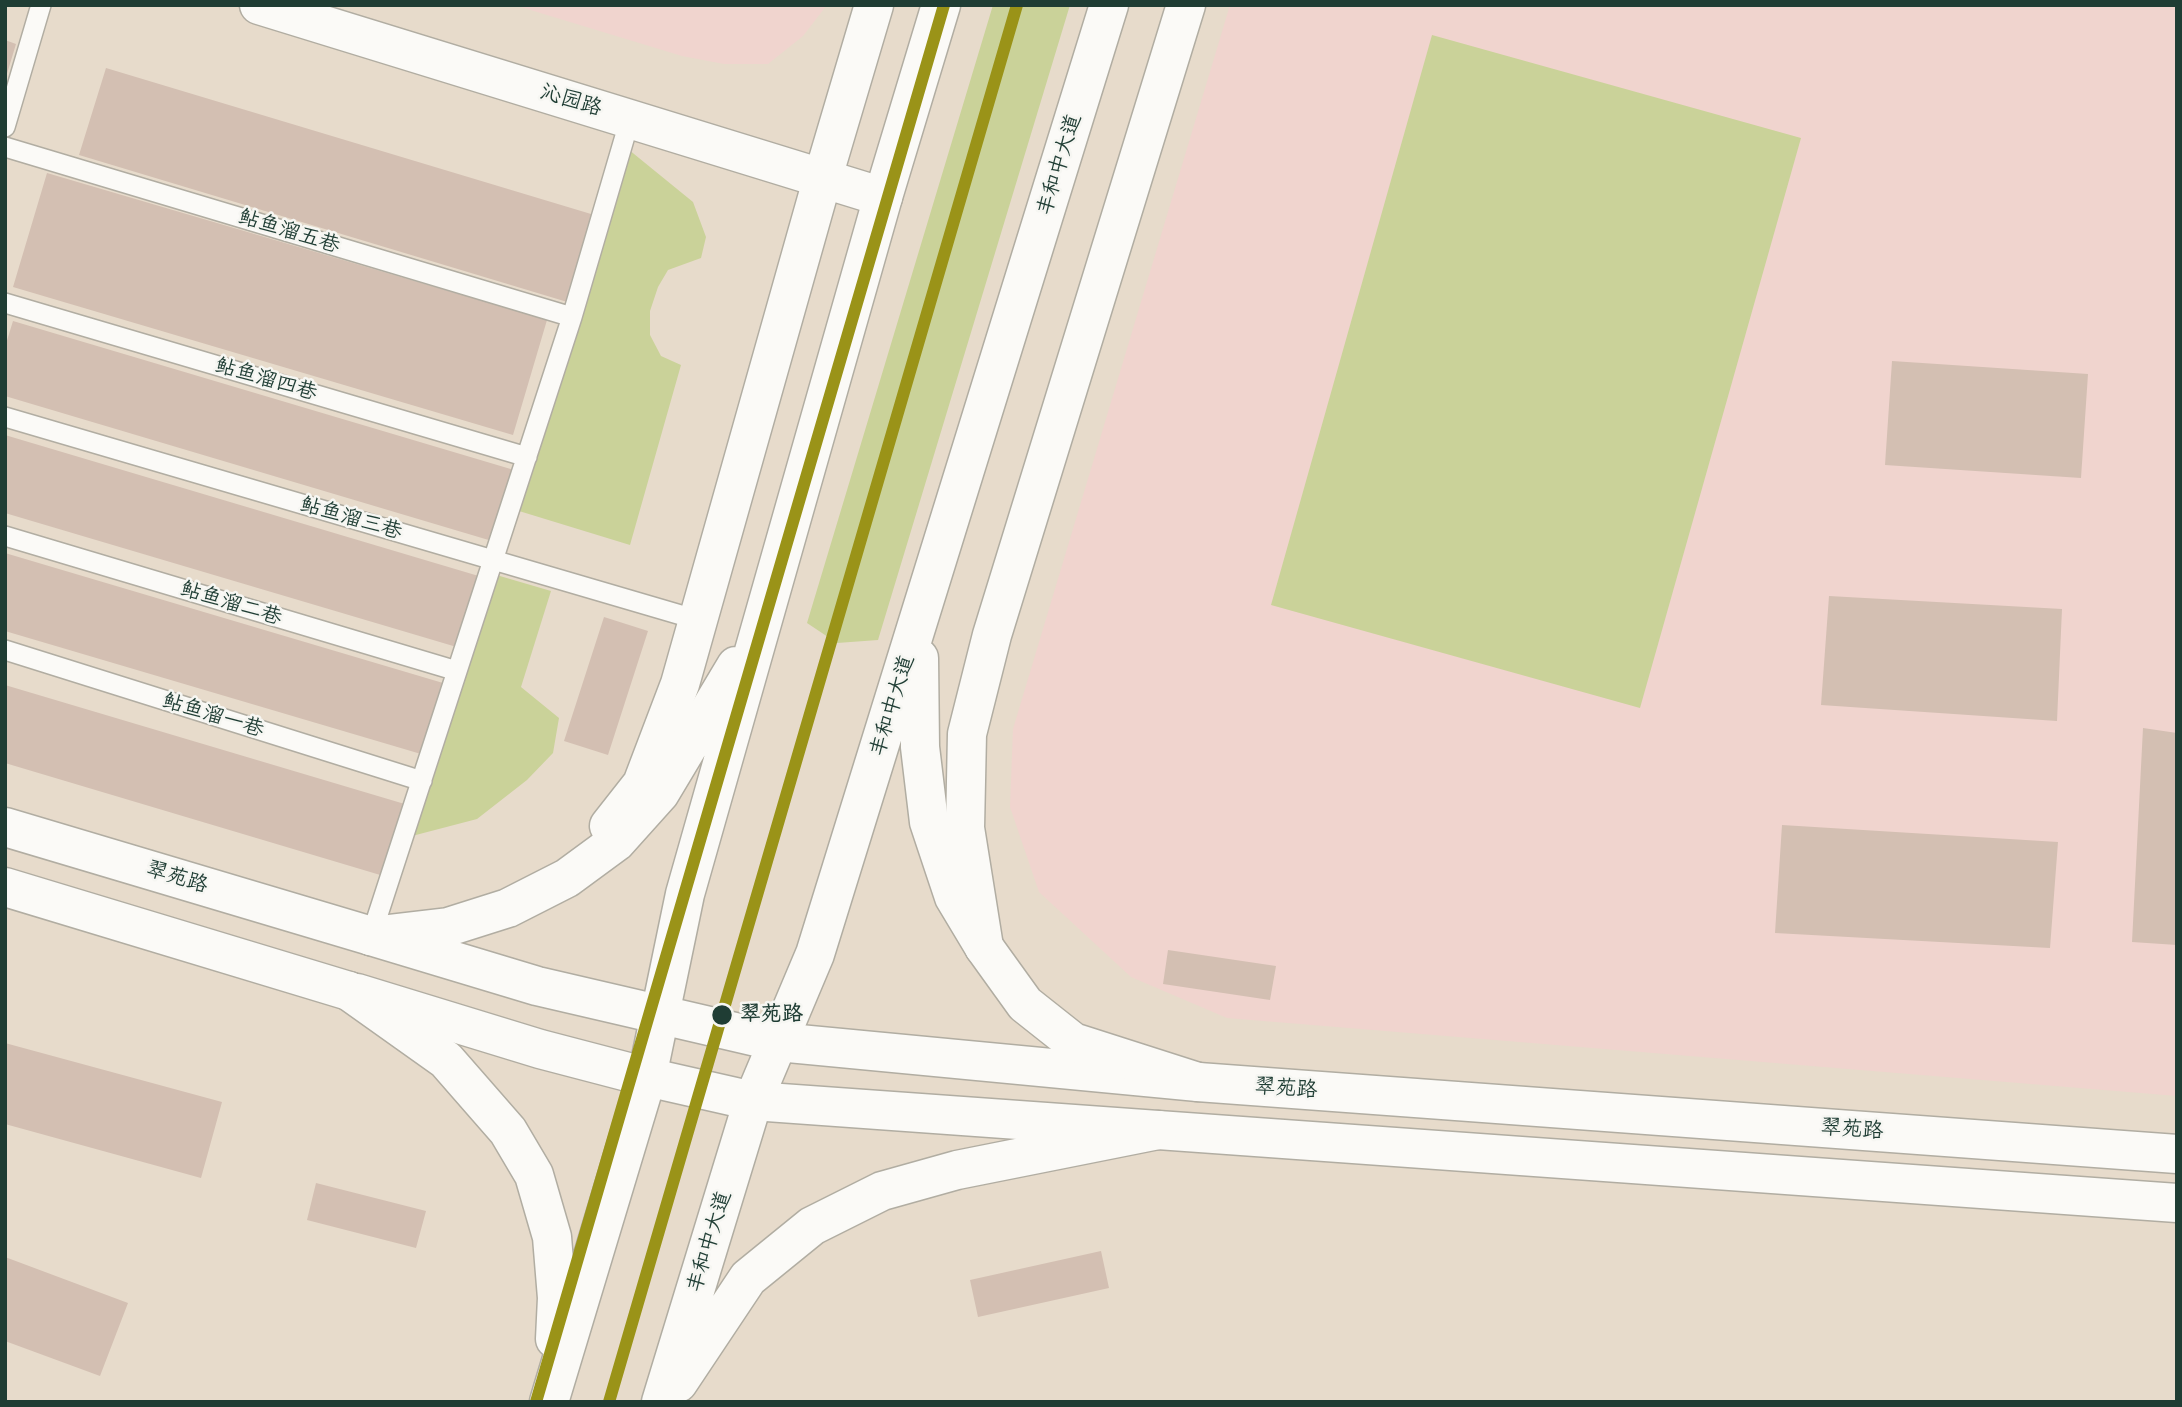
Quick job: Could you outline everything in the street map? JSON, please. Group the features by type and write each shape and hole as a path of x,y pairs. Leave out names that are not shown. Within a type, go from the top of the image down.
{"main road":[{"name":"沁园路","path":"259,5 883,197"},
{"path":"567,878 642,784 680,684 822,177 874,5"},
{"path":"548,1396 646,1077 685,894 883,197 941,5"},
{"name":"丰和中大道","path":"663,1402 753,1101 815,954 1109,5"},
{"path":"984,947 965,828 967,734 992,635 1186,5"},
{"path":"371,936 448,926 508,908 567,878 616,842 660,793 762,622"},
{"path":"919,624 920,747 929,822 954,897 984,947 1026,1004 1073,1042 1198,1082"},
{"name":"翠苑路","path":"5,827 537,986 778,1042 1198,1082 2177,1154"},
{"path":"5,887 520,1044 646,1077 753,1101 2177,1203"},
{"path":"349,991 446,1060 508,1131 534,1175 552,1237 557,1298 548,1396"},
{"path":"663,1402 748,1278 812,1226 882,1191 957,1170 1158,1130"}],"lane":[{"path":"5,127 41,5"},
{"path":"371,936 572,317 630,119"},
{"name":"鲇鱼溜五巷","path":"5,147 572,317"},
{"name":"鲇鱼溜四巷","path":"5,303 527,457"},
{"name":"鲇鱼溜三巷","path":"5,417 698,621"},
{"name":"鲇鱼溜二巷","path":"5,536 457,671"},
{"name":"鲇鱼溜一巷","path":"5,650 422,781"}],"shaded area":[{"path":"514,5 827,5 803,36 768,64 724,64 682,56"},
{"path":"1230,5 2177,5 2177,1096 1227,1018 1131,977 1039,892 1010,807 1013,729"}],"green space":[{"path":"993,5 1070,5 878,640 837,643 807,623"},
{"path":"1432,35 1801,138 1640,708 1271,605"},
{"path":"623,145 693,202 706,237 701,258 668,270 658,287 650,311 650,335 661,356 681,365 630,545 519,511"},
{"path":"493,574 551,591 521,687 559,718 553,753 527,780 477,819 412,836"}],"building":[{"path":"5,40 16,44 6,77 5,77"},
{"path":"106,68 601,217 574,304 79,155"},
{"path":"47,173 547,320 513,435 13,287"},
{"path":"13,321 514,470 492,541 5,396 5,347"},
{"path":"1892,361 2088,374 2081,478 1885,465"},
{"path":"5,435 482,577 460,648 5,513"},
{"path":"5,553 443,683 421,754 5,631"},
{"path":"1829,596 2062,609 2057,721 1821,705"},
{"path":"604,617 648,631 608,755 564,741"},
{"path":"5,685 408,805 387,877 5,763"},
{"path":"2143,728 2177,733 2177,945 2132,942"},
{"path":"1782,825 2058,842 2050,948 1775,933"},
{"path":"1168,950 1276,966 1270,1000 1163,984"},
{"path":"5,1043 222,1102 201,1178 5,1124"},
{"path":"316,1183 426,1211 416,1248 307,1220"},
{"path":"1101,1251 1109,1288 978,1317 970,1280"},
{"path":"5,1257 128,1303 100,1376 5,1341"}],"transit line":[{"path":"536,1402 944,5"},
{"path":"609,1402 1017,5"}],"place":[{"name":"翠苑路","path":"722,1015"}]}
